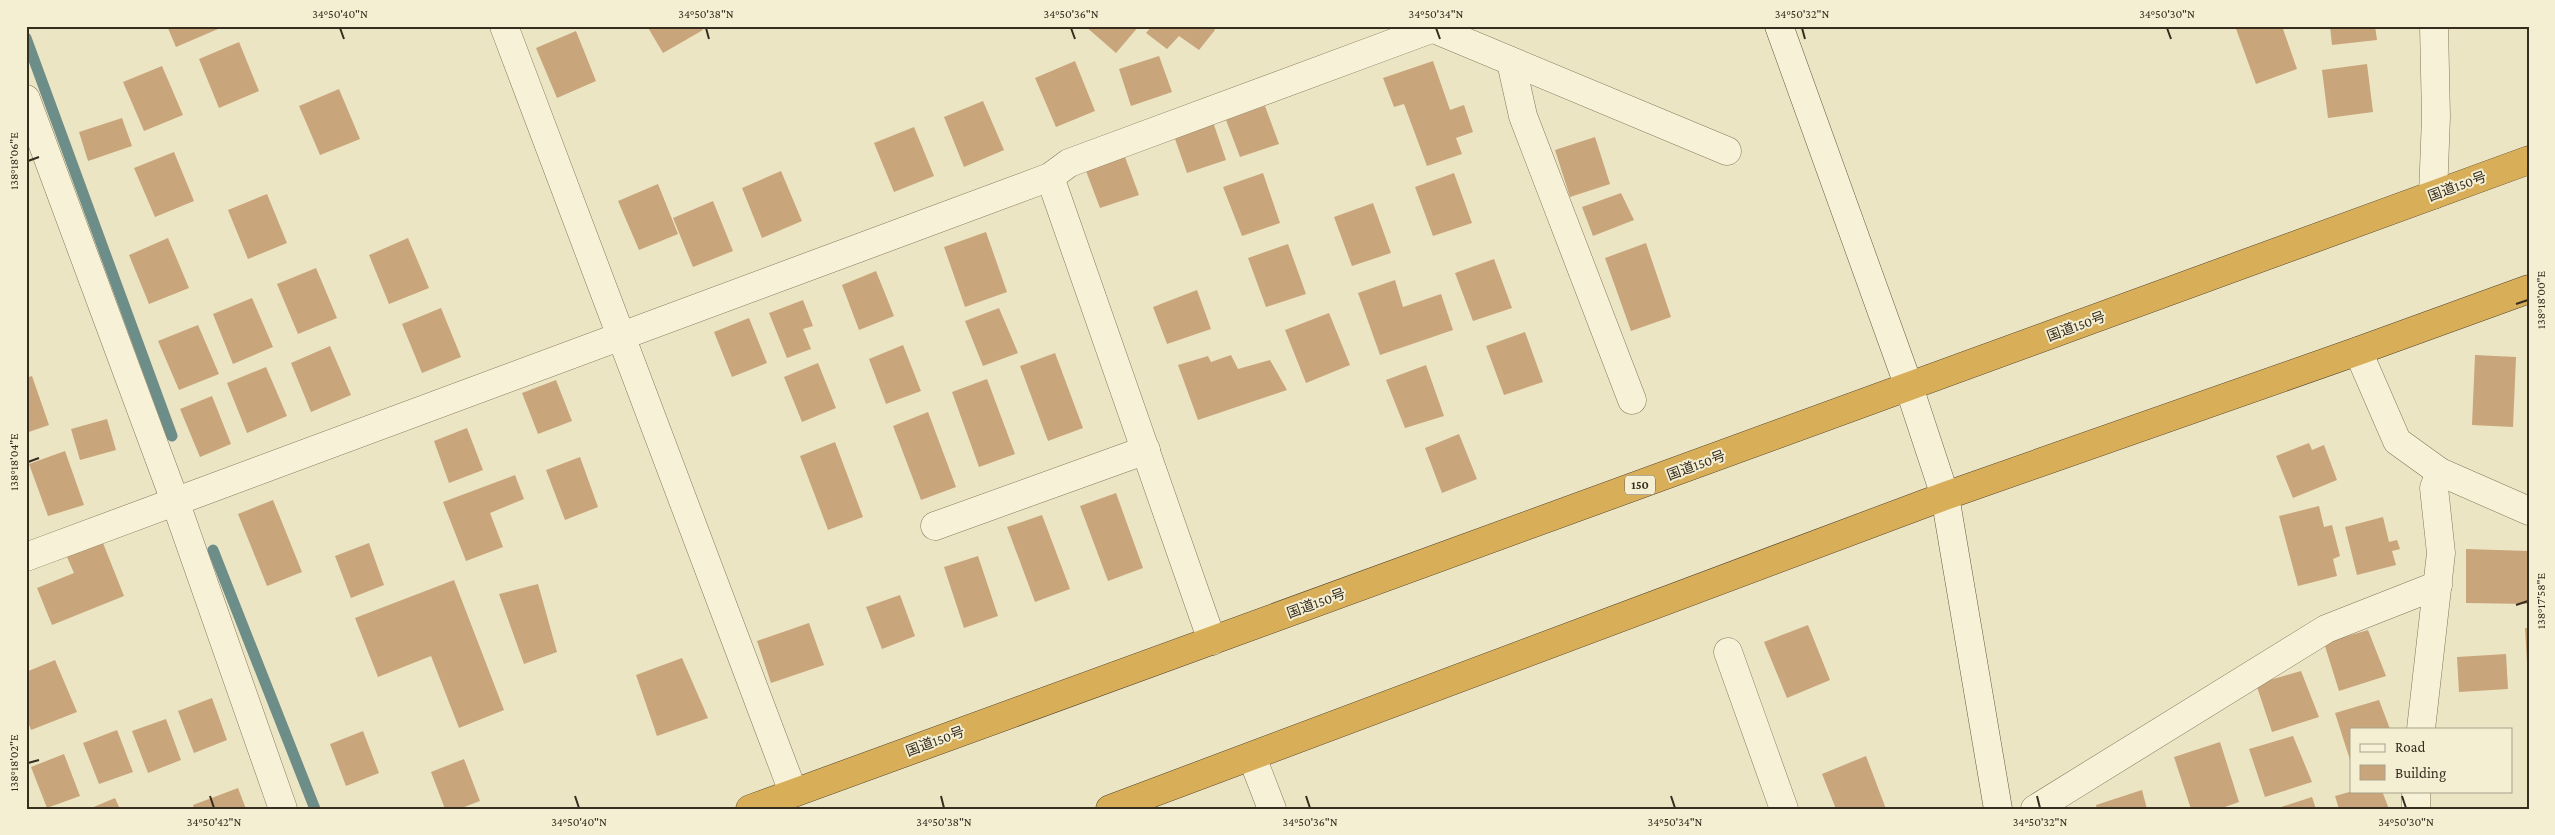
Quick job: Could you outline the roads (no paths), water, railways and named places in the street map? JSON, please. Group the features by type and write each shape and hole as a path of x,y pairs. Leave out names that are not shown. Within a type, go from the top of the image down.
{"highway":[{"name":"国道150号","path":"750,809 2529,160"},
{"path":"1110,809 1945,496 2529,289"}],"street":[{"path":"504,26 793,792"},
{"path":"1779,26 1909,387 1945,496 1998,809"},
{"path":"2433,194 2436,117 2434,26"},
{"path":"26,557 1050,177 1069,163 1429,28 1727,151"},
{"path":"1511,62 1522,116 1632,400"},
{"path":"26,99 175,501 283,809"},
{"path":"1050,177 1212,641"},
{"path":"2358,351 2397,441 2440,472 2529,511"},
{"path":"935,526 1146,450"},
{"path":"2421,728 2441,553 2434,488 2440,472"},
{"path":"2035,809 2326,628 2438,584"},
{"path":"1728,652 1784,809"},
{"path":"1252,757 1272,809"},
{"path":"2416,792 2416,809"}],"waterway":[{"path":"26,38 172,436"},
{"path":"213,550 315,809"}]}
